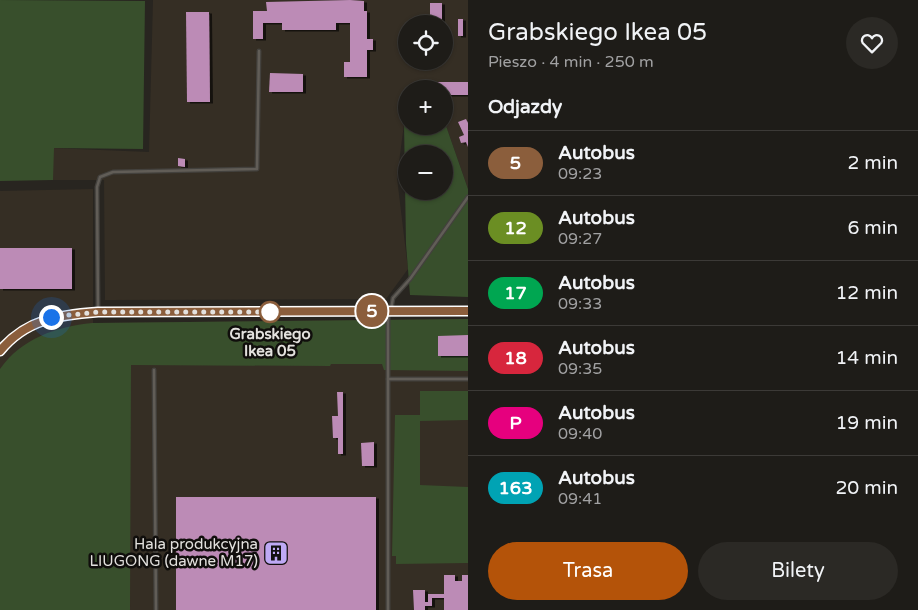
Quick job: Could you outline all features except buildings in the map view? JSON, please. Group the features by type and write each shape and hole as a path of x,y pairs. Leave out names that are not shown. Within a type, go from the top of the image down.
{"street":[{"path":"0,351 22,330 40,320 62,314 98,312 468,311"}],"lane":[{"path":"98,312 97,187 100,177 114,172 257,169 259,51"},
{"path":"388,610 389,311 393,298 410,279 468,196"},
{"path":"154,370 156,610"},
{"path":"388,379 468,379"}],"shaded area":[{"path":"153,0 468,0 468,189 449,135 453,135 453,80 398,80 398,135 403,135 401,145 398,145 398,200 400,200 408,269 386,299 105,300 104,180 53,180 53,148 149,152"},
{"path":"93,189 93,323 468,319 468,610 0,610 0,191"}],"green space":[{"path":"0,0 145,1 143,149 54,148 53,180 0,181"},
{"path":"404,135 449,135 453,145 404,145"},
{"path":"453,146 468,189 468,297 410,295 405,200 453,200"},
{"path":"468,319 468,371 384,370 382,364 331,364 330,366 131,365 130,610 0,610 0,369 9,358 29,342 53,331 92,323"},
{"path":"420,391 468,391 468,420 420,421 420,485 468,487 468,563 396,564 396,556 392,556 395,415 420,415"}],"bus line":[{"name":"5","path":"0,351 22,330 40,320 62,314 98,312 468,311"}],"place":[{"name":"Grabskiego Ikea 05","path":"270,312"},
{"name":"Hala produkcyjna LIUGONG (dawne M17)","path":"276,553"}],"route":[{"path":"51,317 62,314 98,312 270,312"}]}
